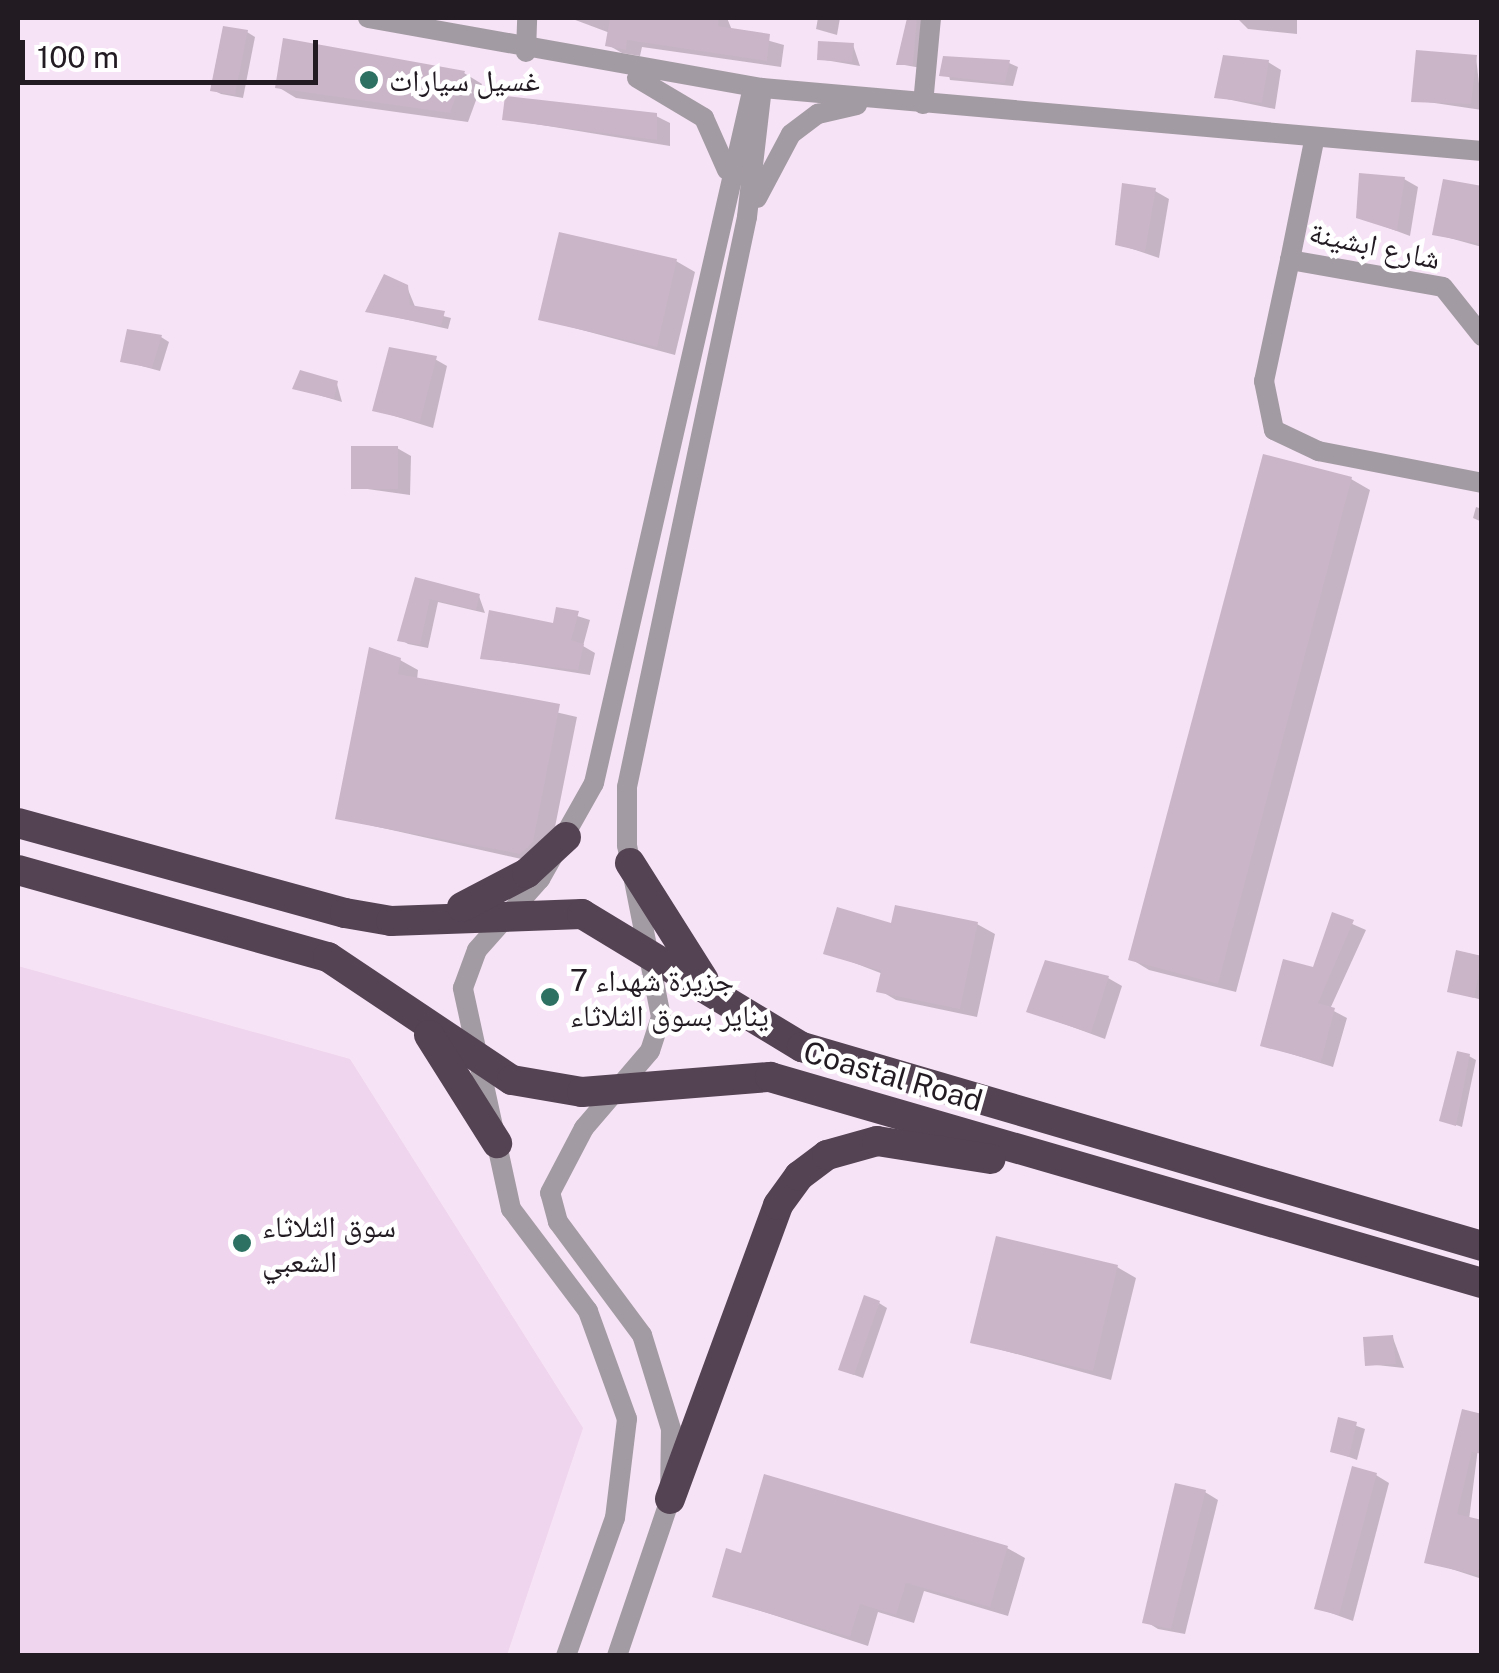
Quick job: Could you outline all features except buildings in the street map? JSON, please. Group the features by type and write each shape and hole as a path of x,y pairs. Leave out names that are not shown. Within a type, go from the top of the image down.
{"highway":[{"name":"Coastal Road","path":"18,823 345,914 434,919 516,910 582,914 648,951 728,1010 802,1047 1482,1246"},
{"path":"434,919 500,890 566,837"},
{"path":"630,864 728,1010"},
{"name":"Coastal Road","path":"18,870 328,957 396,994 482,1063 550,1091 770,1077 1482,1282"},
{"path":"396,994 497,1143"},
{"path":"670,1499 778,1205 812,1164 878,1141 1095,1171"}],"street":[{"path":"368,18 526,52 758,87 1314,141 1482,151"},
{"path":"526,52 527,18"},
{"path":"923,104 931,18"},
{"path":"608,66 696,110 728,174"},
{"path":"566,1656 615,1518 627,1419 600,1332 511,1209 482,1063 464,1028 463,988 476,950 516,910 566,837 596,773 728,174 758,87"},
{"path":"617,1656 670,1499 671,1429 652,1358 550,1203 556,1173 613,1088 657,1034 662,1000 630,864 627,788 747,216 758,87"},
{"path":"747,216 803,123 884,101"},
{"name":"شارع ابشينة","path":"1314,141 1290,260 1443,288 1482,336"},
{"path":"1290,260 1264,381 1274,430 1318,452 1482,484"}],"shaded area":[{"name":"سوق الثلاثاء الشعبي","path":"18,966 350,1059 583,1428 507,1655 18,1655"}],"place":[{"name":"غسيل سيارات","path":"369,80"},
{"name":"جزيرة شهداء 7 يناير بسوق الثلاثاء","path":"550,997"},
{"name":"سوق الثلاثاء الشعبي","path":"242,1243"}]}
